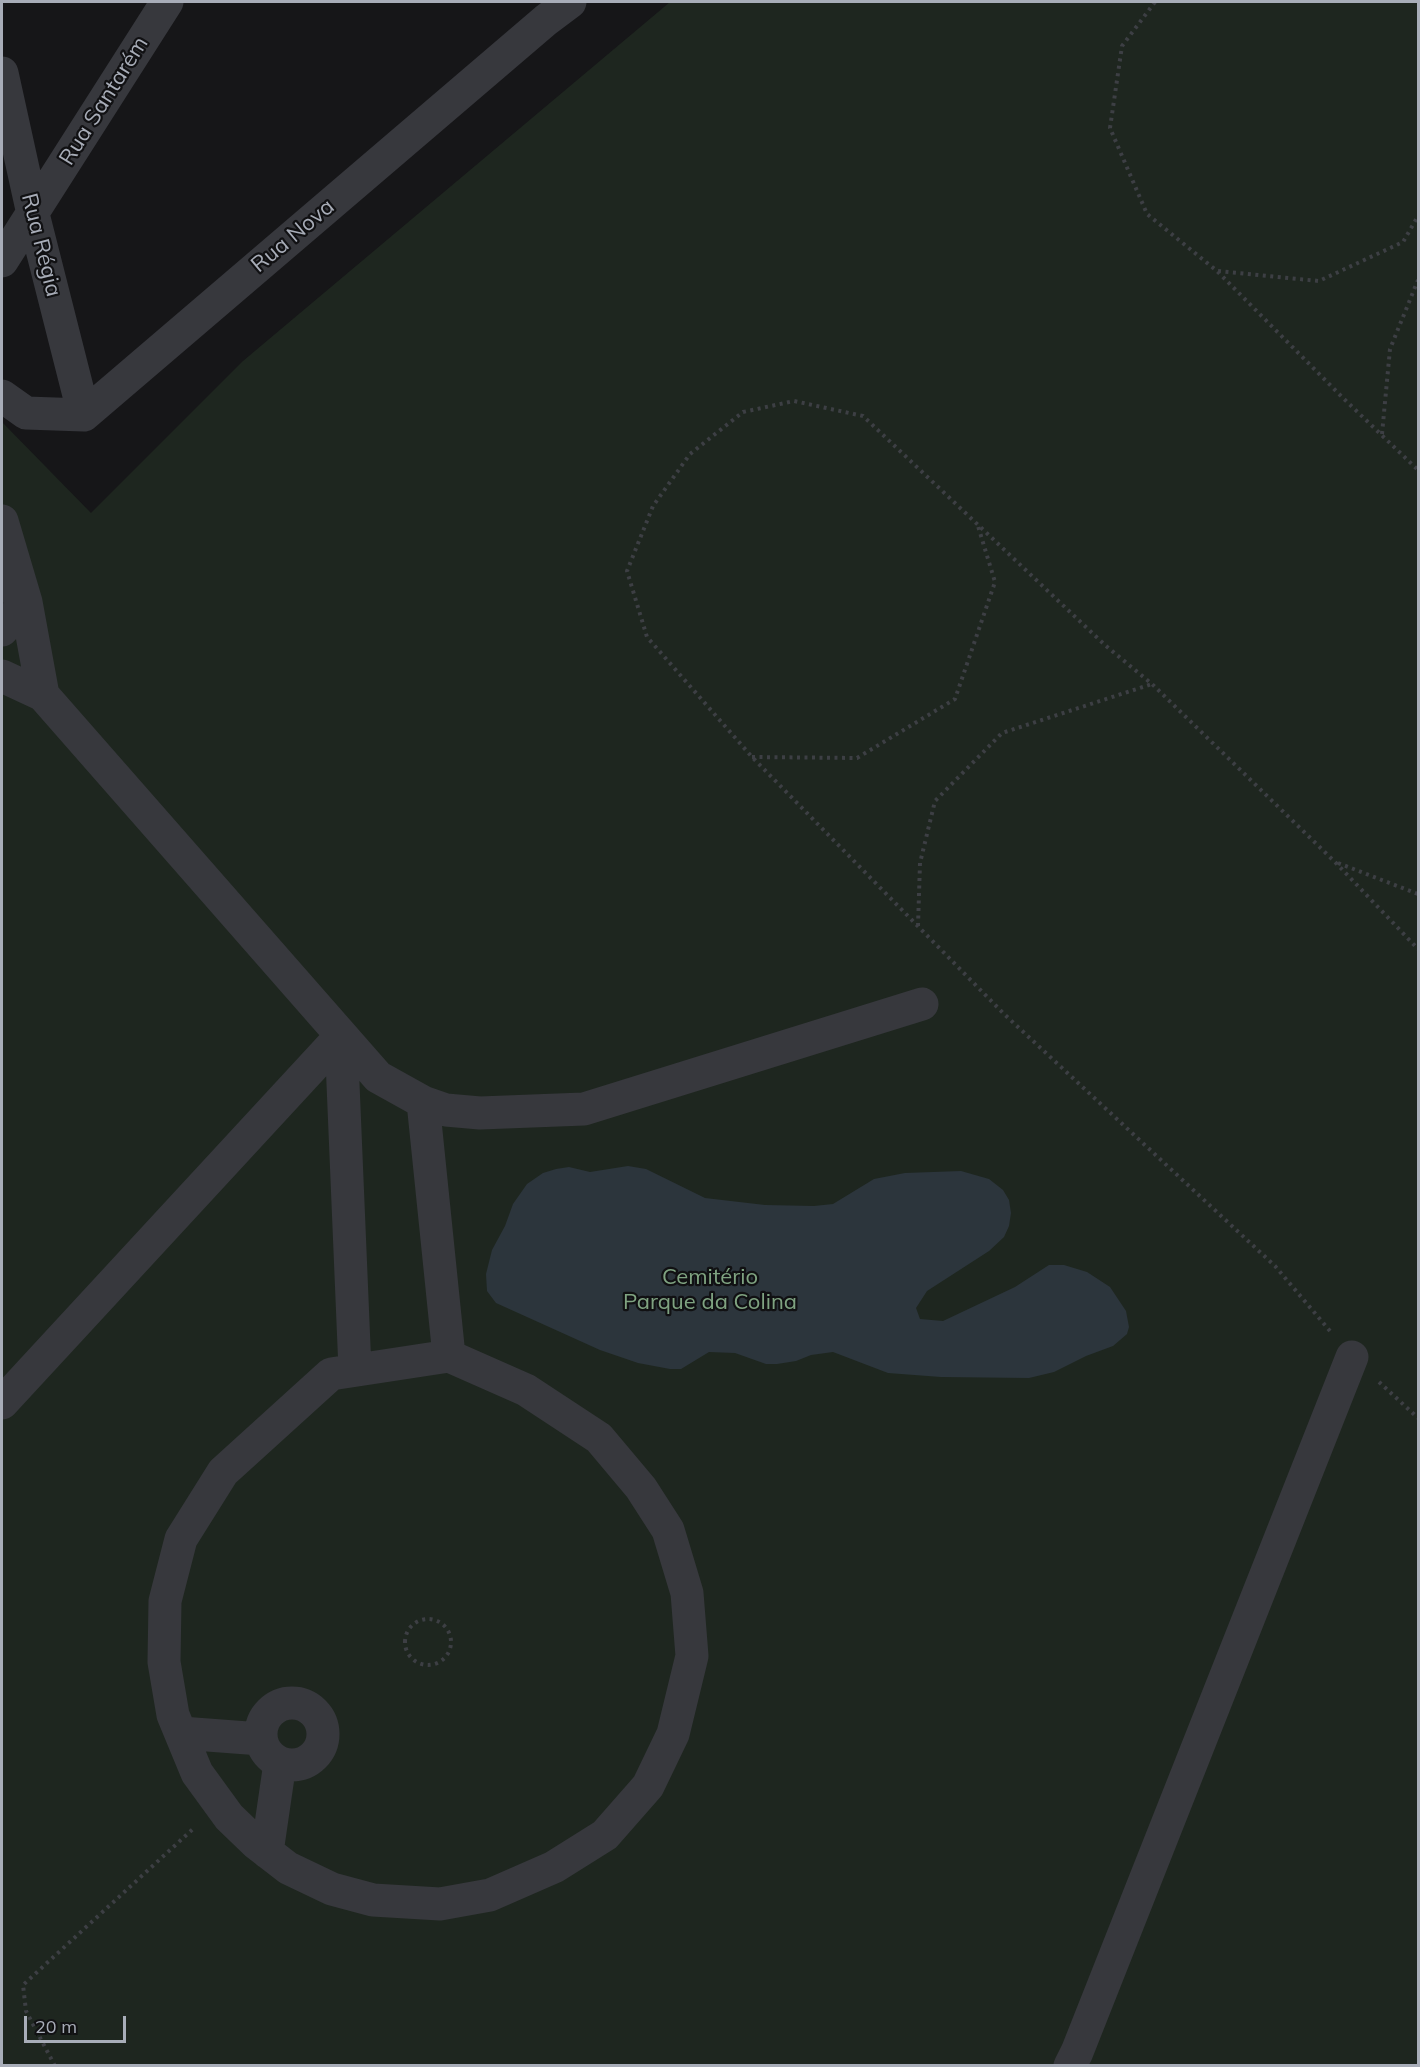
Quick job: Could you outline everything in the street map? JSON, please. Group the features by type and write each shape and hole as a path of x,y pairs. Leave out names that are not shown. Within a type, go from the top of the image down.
{"street":[{"name":"Rua Santarém","path":"2,261 167,2"},
{"name":"Rua Nova","path":"84,415 549,8"},
{"name":"Rua Régia","path":"2,73 33,214 84,415"},
{"path":"2,396 27,413 84,415"},
{"path":"2,521 8,587 2,630"},
{"path":"8,587 44,695 378,1077 423,1102 446,1110 480,1113 584,1109 922,1004"},
{"path":"2,676 44,695"},
{"path":"341,1036 355,1370"},
{"path":"2,1403 341,1036"},
{"path":"423,1102 449,1356"},
{"path":"449,1356 526,1390 599,1438 641,1488 668,1530 687,1593 692,1656 673,1734 648,1786 605,1835 554,1867 490,1895 440,1904 373,1900 332,1889 288,1868 229,1817 197,1773 173,1715 164,1662 165,1600 181,1539 223,1472 331,1374 355,1370 449,1356"},
{"path":"1070,2066 1352,1357"},
{"path":"181,1733 270,1751 267,1852"}],"path":[{"path":"1155,2 1122,46 1110,128 1147,214 1217,271 1419,470"},
{"path":"1217,271 1319,280 1403,242 1419,216"},
{"path":"1382,434 1390,349 1419,280"},
{"path":"1419,949 1335,862 1152,684 1106,646 863,416 794,401 743,412 690,454 652,506 627,571 647,637 752,757 918,927 1004,1014 1275,1266 1352,1357 1419,1418"},
{"path":"752,757 857,758 955,699 995,582 977,524"},
{"path":"918,927 920,863 935,801 1002,733 1152,684"},
{"path":"1335,862 1419,894"},
{"path":"421,1620 436,1620 442,1624 451,1637 448,1653 437,1663 421,1664 414,1661 409,1655 405,1641 406,1634 415,1623 421,1620"},
{"path":"55,2066 26,2012 23,1985 220,1804"}],"green space":[{"name":"Cemitério Parque da Colina","path":"670,2 1418,2 1418,2065 2,2065 2,422 91,513 243,361"}],"shaded area":[{"path":"628,1166 646,1169 705,1198 765,1205 833,1204 874,1179 905,1173 961,1171 989,1179 1003,1190 1009,1200 1011,1213 1004,1237 989,1251 927,1291 916,1308 920,1319 943,1321 1015,1287 1049,1265 1064,1265 1087,1272 1110,1287 1126,1311 1129,1327 1127,1334 1113,1346 1054,1372 1029,1378 941,1377 888,1373 833,1352 811,1355 796,1361 766,1364 735,1353 709,1352 681,1369 670,1369 638,1363 600,1350 496,1303 487,1291 486,1274 492,1250 505,1226 513,1204 527,1184 543,1173 556,1169 569,1167 590,1172"}]}
